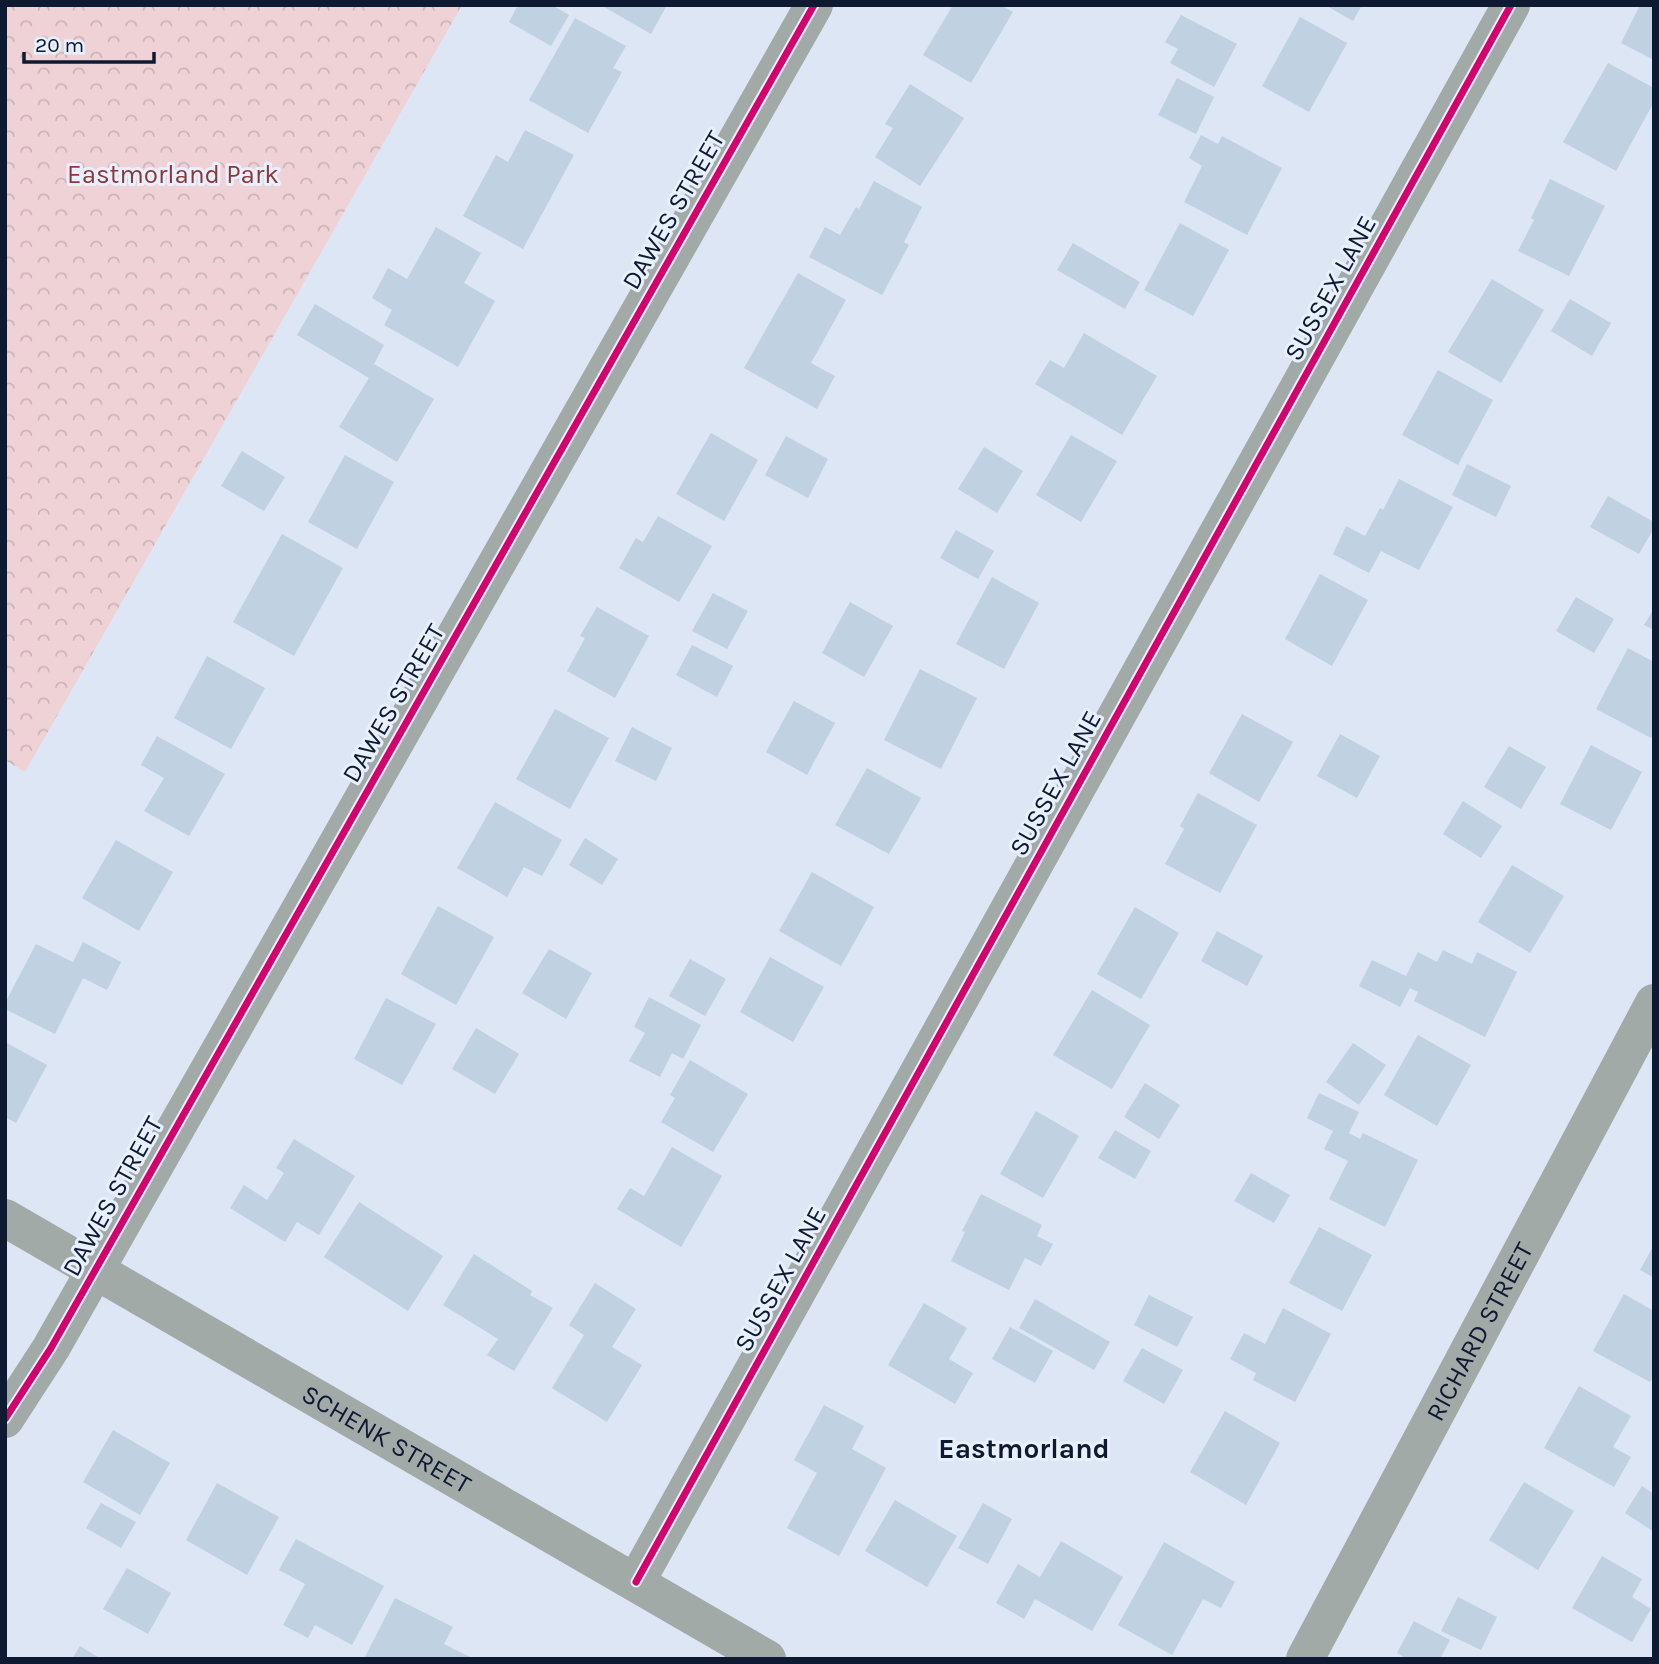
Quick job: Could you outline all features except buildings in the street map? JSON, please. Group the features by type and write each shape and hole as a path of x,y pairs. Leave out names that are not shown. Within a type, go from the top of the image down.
{"street":[{"name":"DAWES STREET","path":"5,1419 51,1348 814,5"},
{"name":"SUSSEX LANE","path":"636,1582 1511,5"},
{"name":"RICHARD STREET","path":"1305,1659 1654,1003"},
{"name":"SCHENK STREET","path":"5,1218 767,1659"}],"green space":[{"name":"Eastmorland Park","path":"5,5 462,5 25,772 5,760"}],"cycle path":[{"path":"5,1419 51,1348 814,5"},
{"path":"636,1582 1511,5"}],"district":[{"name":"Eastmorland","path":"1024,1448"}]}
